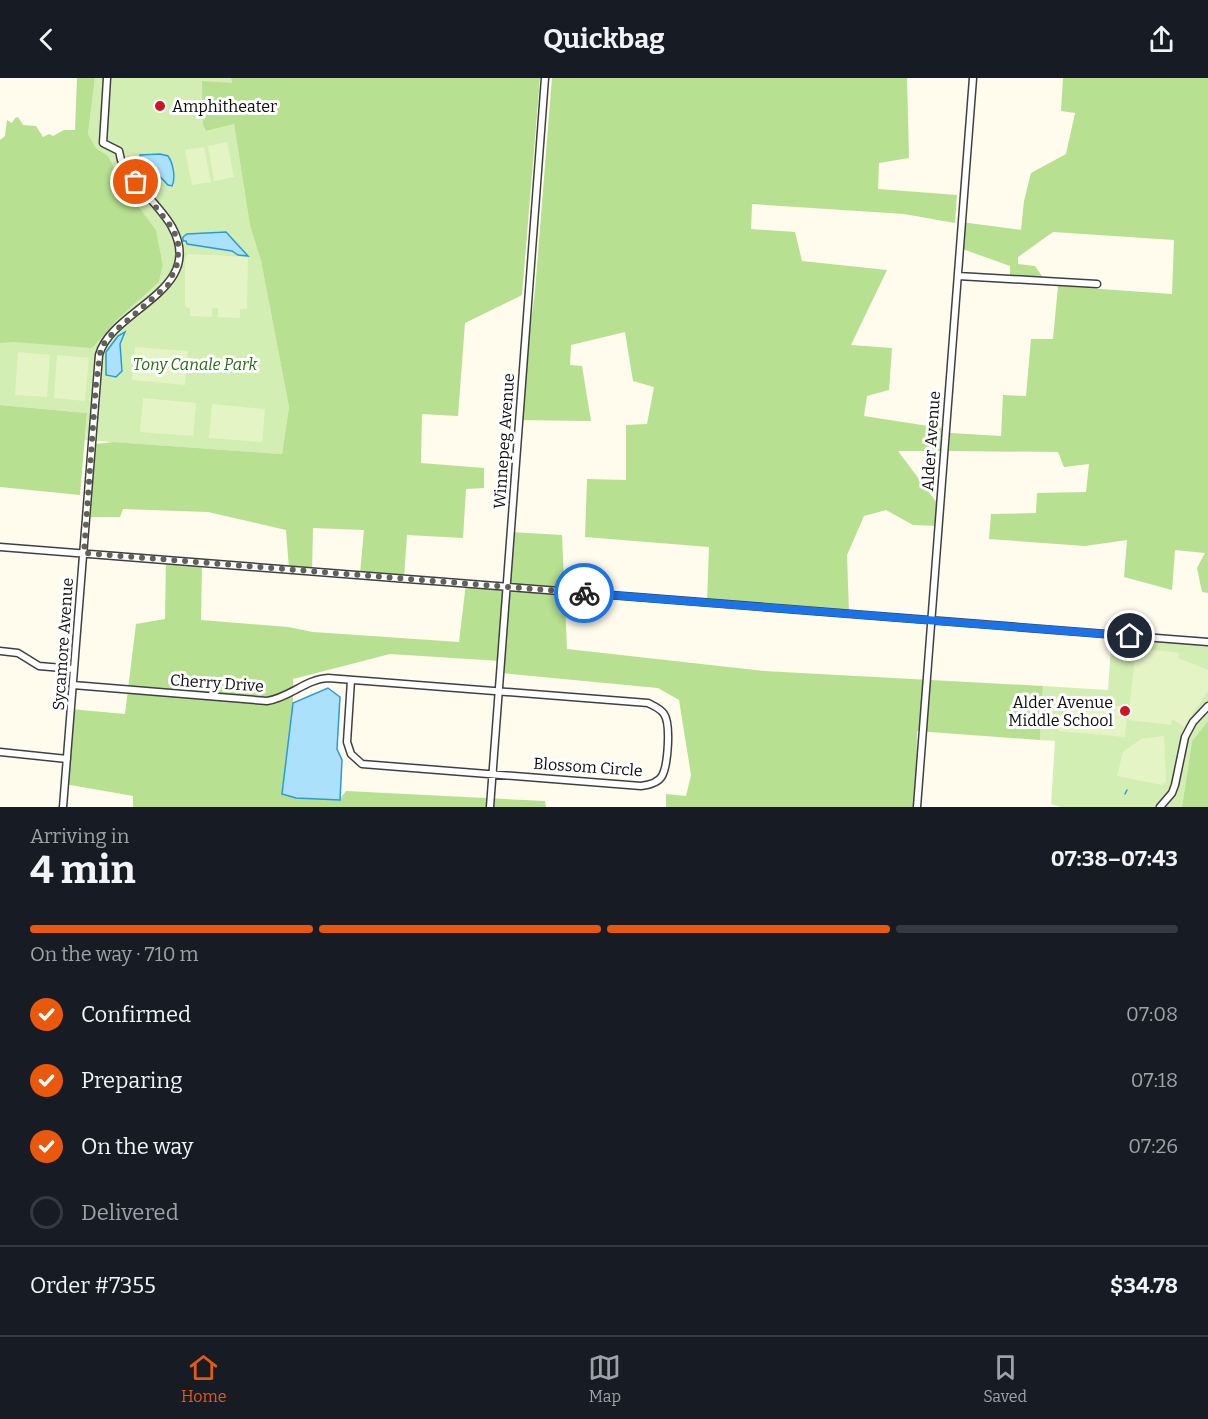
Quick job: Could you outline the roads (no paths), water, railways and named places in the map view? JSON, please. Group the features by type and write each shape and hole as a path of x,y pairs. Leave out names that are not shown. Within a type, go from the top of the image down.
{"street":[{"name":"Sycamore Avenue","path":"63,807 96,384 101,347 113,333 168,285 177,268 178,258 178,242 171,225 128,174 119,151 103,143 107,78"},
{"name":"Winnepeg Avenue","path":"490,807 545,78"},
{"name":"Alder Avenue","path":"917,807 973,78"},
{"path":"958,276 1097,284"},
{"path":"0,547 1208,642"},
{"path":"0,651 18,653 39,666 74,669"},
{"name":"Cherry Drive","path":"73,685 267,701 321,679 499,692"},
{"name":"Blossom Circle","path":"351,680 347,742 356,760 369,765 647,786 658,781 662,776 668,730 664,714 658,707 648,703 499,692"},
{"path":"1160,807 1172,793 1175,785 1187,732 1208,706"},
{"path":"0,752 67,759"}],"water":[{"path":"140,155 168,156 171,163 174,175 172,186 168,185 151,167 142,163"},
{"path":"226,232 248,256 238,255 232,251 187,244 183,241 183,237 187,234"},
{"path":"125,332 120,344 122,371 116,377 106,375 106,352 118,336"},
{"path":"328,688 340,697 337,749 342,760 340,800 296,798 282,794 293,703"}],"waterway":[{"path":"1125,794 1127,790"}],"place":[{"name":"Amphitheater","path":"160,106"},
{"name":"Alder Avenue Middle School","path":"1125,711"}],"park label":[{"name":"Tony Canale Park","path":"195,364"}]}
